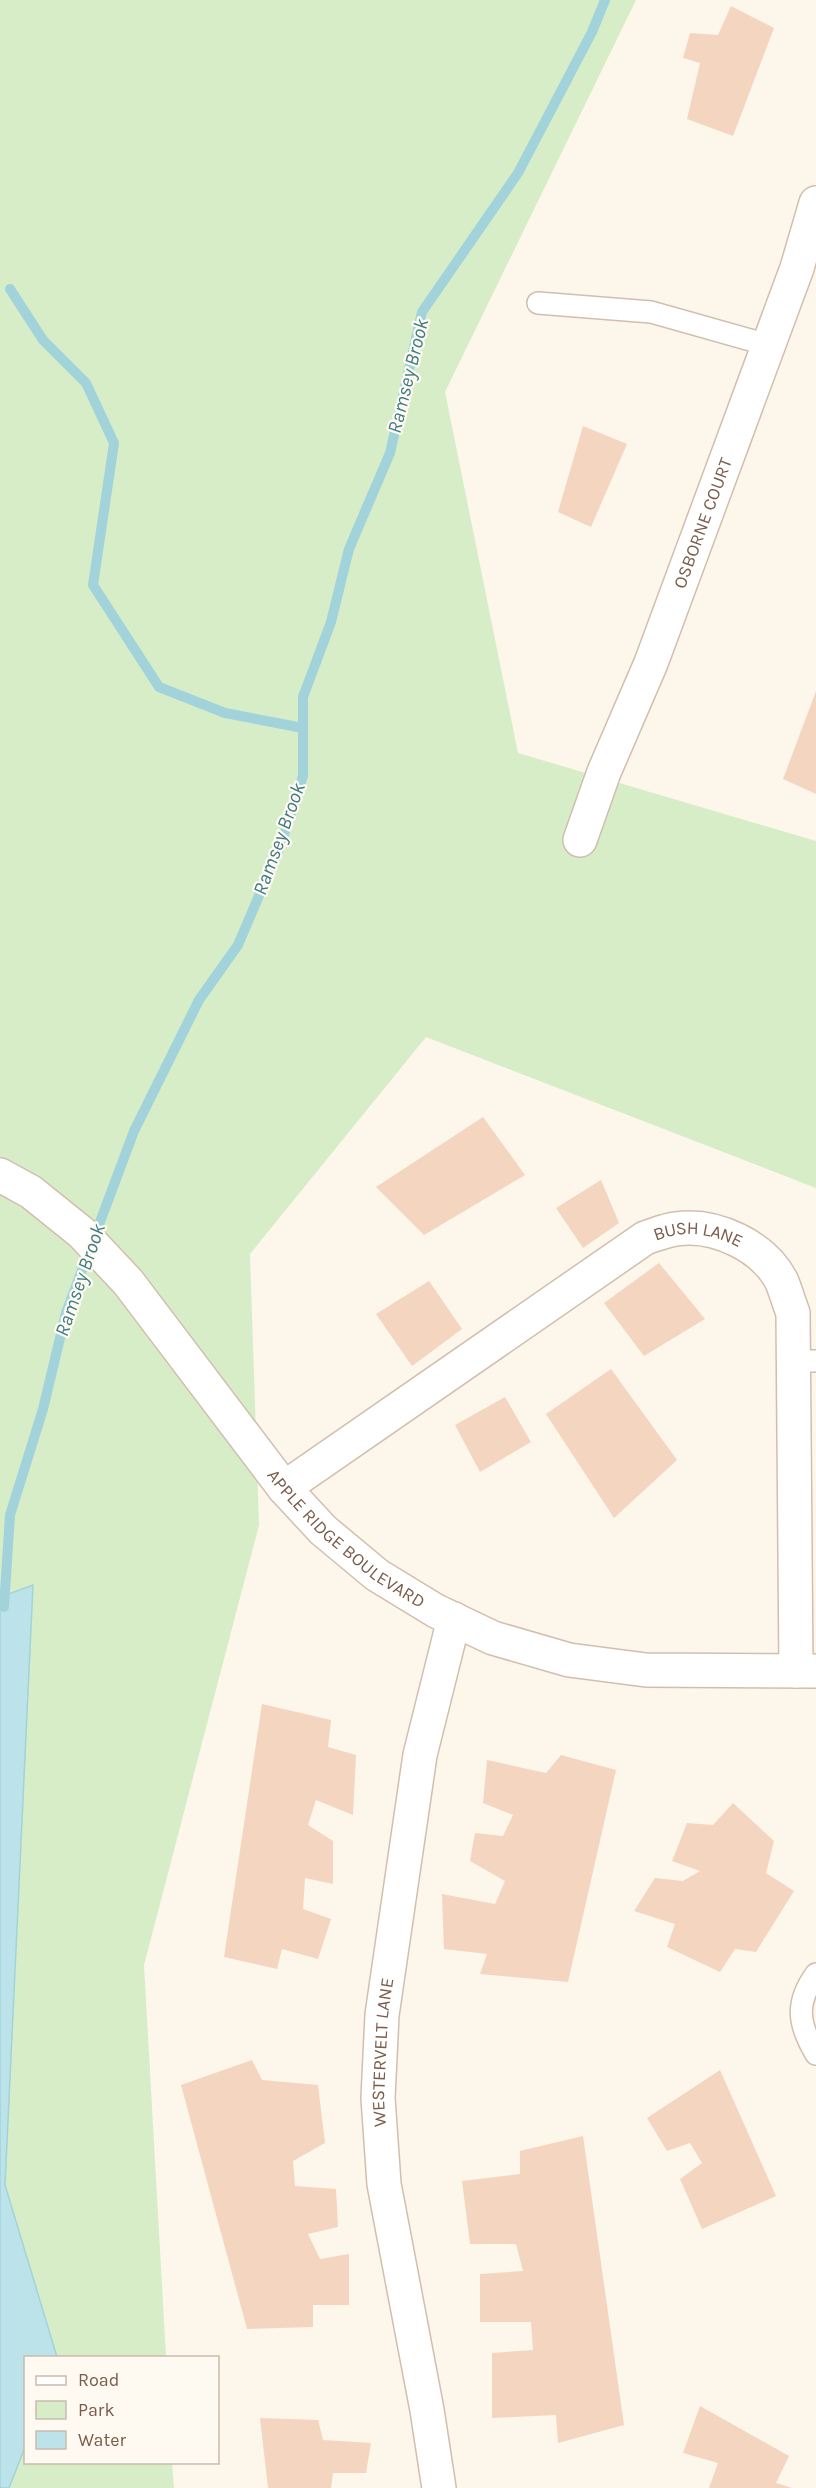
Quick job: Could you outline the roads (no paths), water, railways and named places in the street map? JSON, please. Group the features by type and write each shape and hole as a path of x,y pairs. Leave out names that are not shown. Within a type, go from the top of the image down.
{"street":[{"name":"OSBORNE COURT","path":"580,840 604,772 651,663 797,268 816,203"},
{"name":"APPLE RIDGE BOULEVARD","path":"0,1175 31,1192 82,1233 128,1282 284,1488 323,1530 377,1575 436,1611 493,1638 569,1660 646,1670 806,1671"},
{"name":"BUSH LANE","path":"284,1488 645,1238 676,1228 707,1229 717,1232 736,1239 760,1255 781,1280 793,1313 805,1361 806,1671"},
{"name":"WESTERVELT LANE","path":"439,2488 427,2410 384,2184 378,2098 382,2015 420,1755 454,1619"}],"lane":[{"path":"538,303 651,312 768,345"},
{"path":"816,1974 806,1988 800,2011 804,2035 816,2054"}],"water":[{"path":"33,1585 5,2185 57,2356 24,2356 24,2450 9,2488 0,2488 0,1597"}],"waterway":[{"name":"Ramsey Brook","path":"4,1607 10,1515 43,1409 66,1313 134,1131 199,1000 238,945 281,844 303,776 303,697 331,622 349,549 390,453 422,312 518,173 592,32 605,0"},
{"path":"10,289 43,340 86,383 114,443 93,585 159,687 225,713 303,728"}]}
